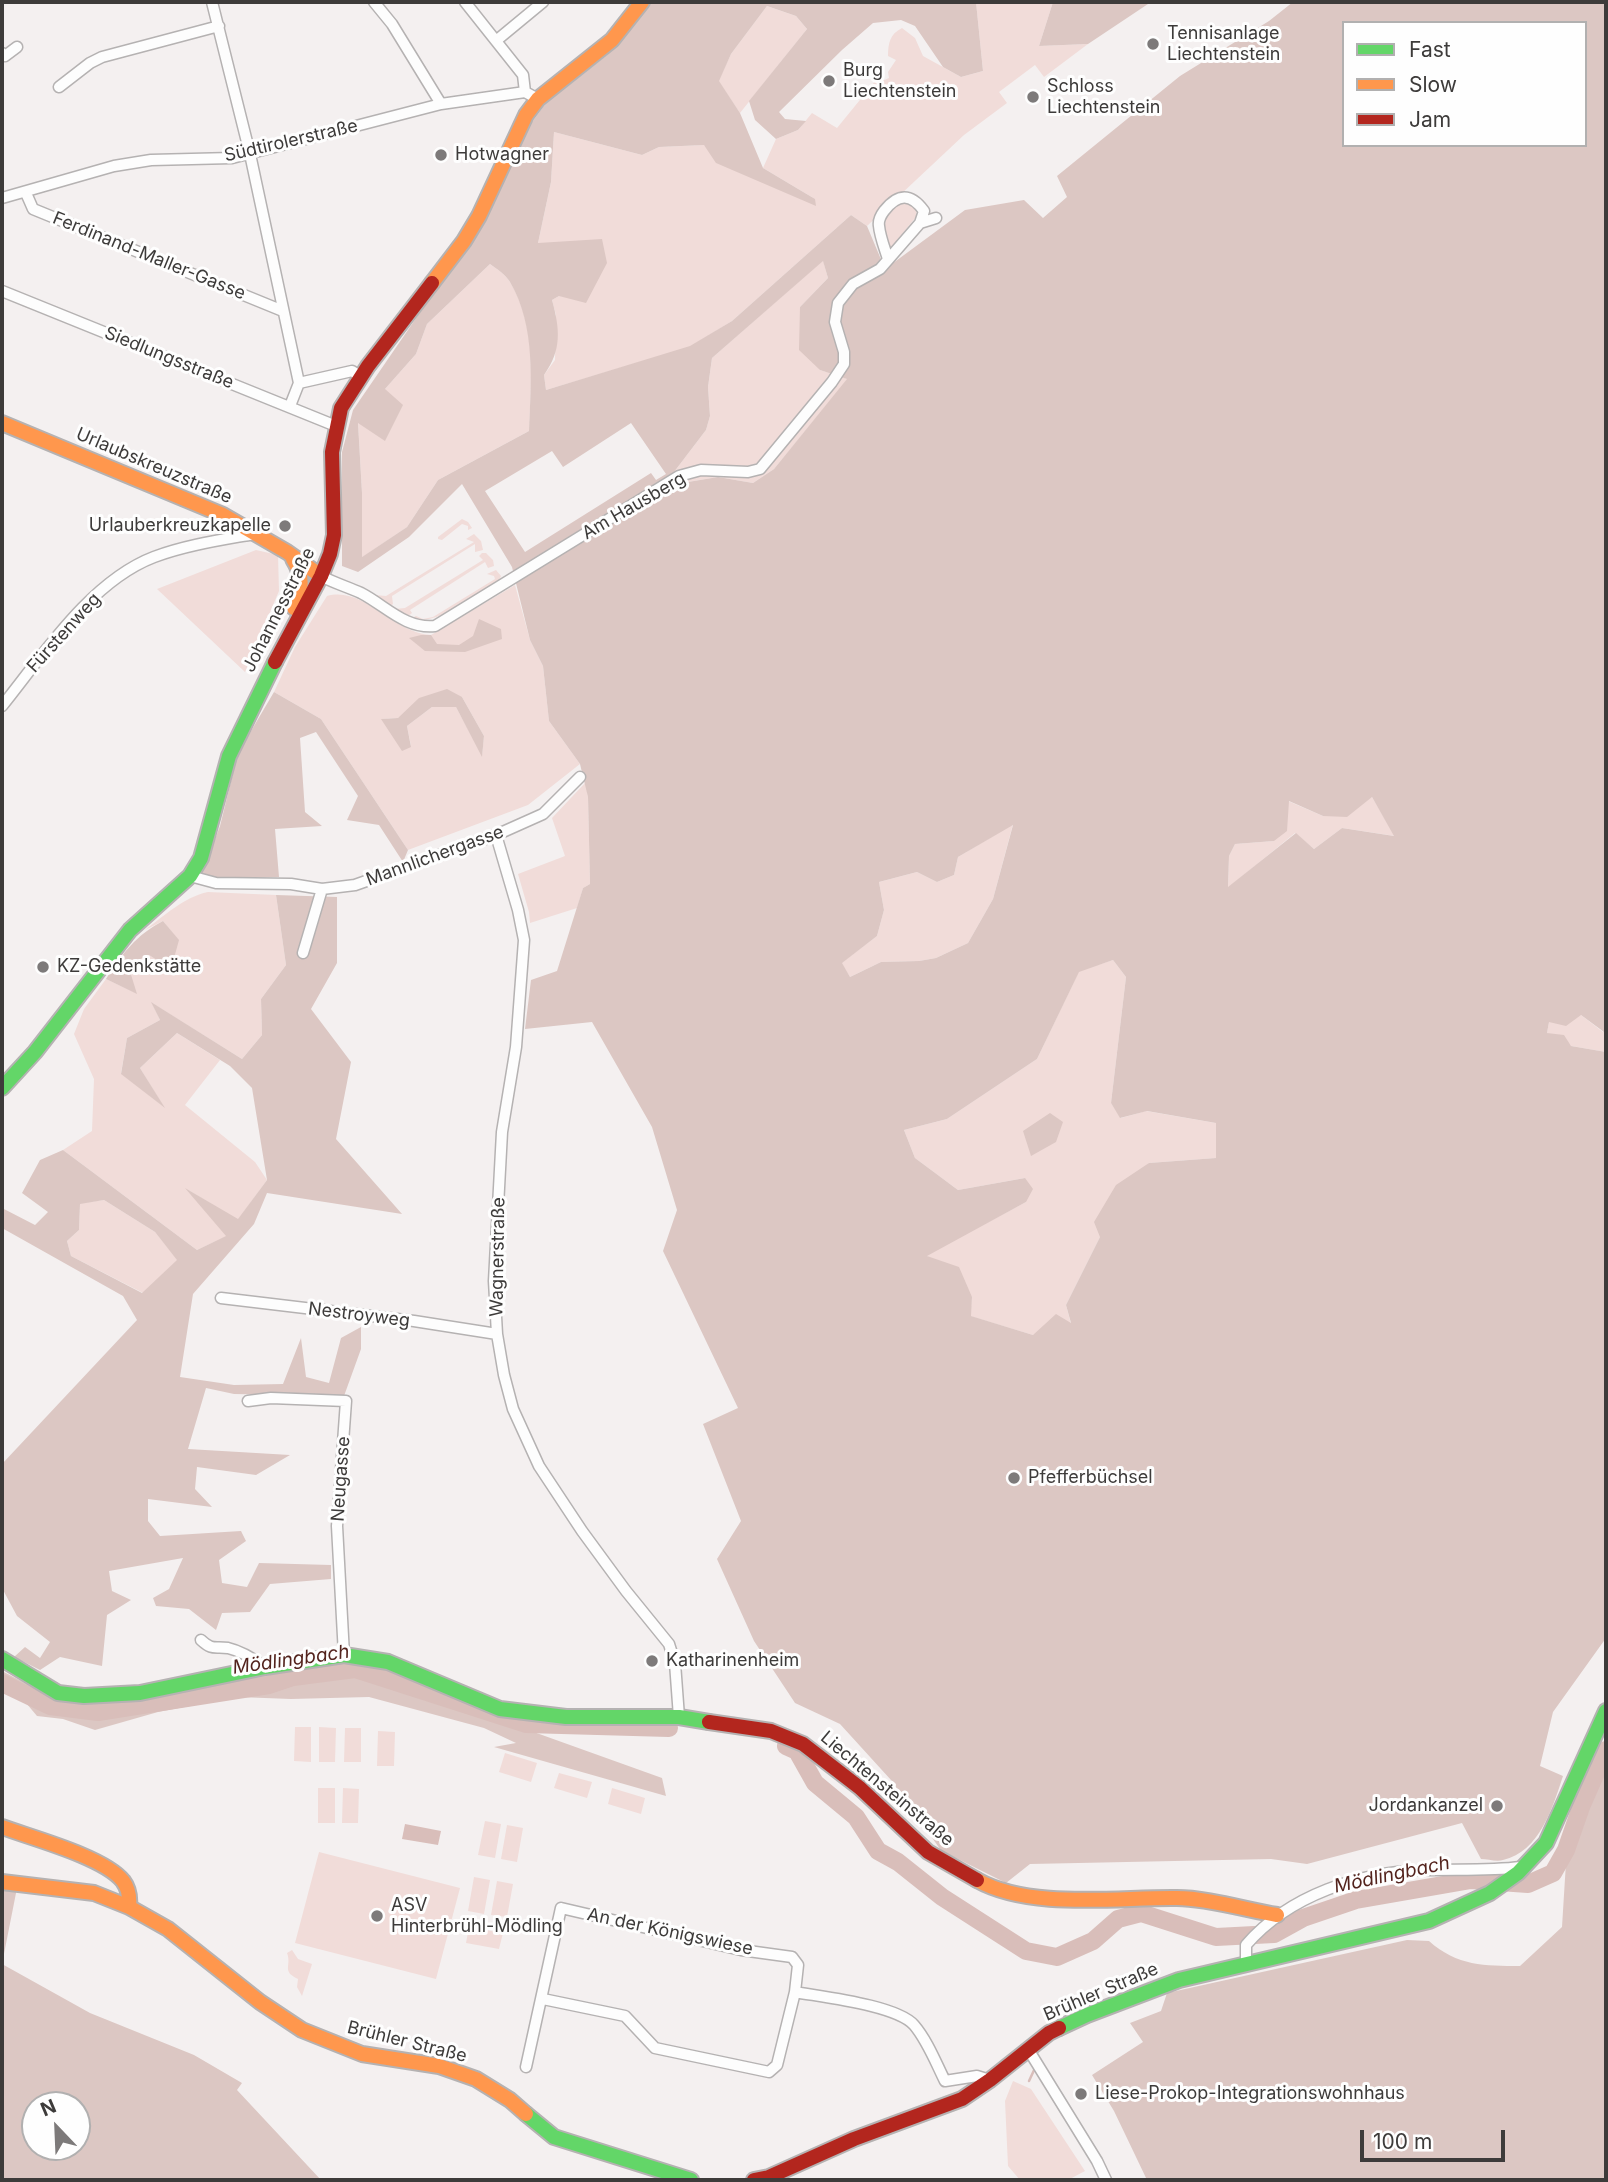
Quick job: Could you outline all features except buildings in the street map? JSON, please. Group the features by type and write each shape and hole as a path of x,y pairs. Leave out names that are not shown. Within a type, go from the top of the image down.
{"main road":[{"name":"Johannesstraße","path":"2,1088 35,1052 130,930 190,876 201,858 229,756 330,554 334,535 332,452 341,408 361,377 464,241 479,216 526,115 532,95 611,40 642,2"},
{"name":"Urlaubskreuzstraße","path":"2,424 223,515 288,552 321,576"},
{"path":"286,640 285,624 300,595 302,583 296,561 288,552"},
{"name":"Liechtensteinstraße","path":"2,1659 58,1693 84,1696 140,1693 265,1667 344,1656 388,1661 500,1710 566,1717 679,1717 771,1731 803,1744 860,1788 929,1852 989,1886 1017,1894 1080,1900 1180,1898 1271,1919"},
{"name":"Brühler Straße","path":"754,2180 769,2178 854,2139 962,2099 1056,2028 1096,2011 1179,1980 1429,1921 1460,1910 1484,1897 1543,1848 1606,1711"},
{"path":"2,1827 93,1862 119,1875 131,1894 129,1907"},
{"name":"Brühler Straße","path":"2,1882 94,1893 129,1907 168,1929 260,2002 302,2030 362,2054 439,2066 476,2079 510,2100 554,2137 672,2178 691,2180"}],"street":[{"path":"212,2 250,154 299,383 290,406"},
{"path":"374,2 392,24 441,104"},
{"path":"465,2 523,75 532,95"},
{"path":"497,40 543,2"},
{"path":"59,87 102,57 219,26"},
{"path":"2,53 5,56 17,47"},
{"name":"Südtirolerstraße","path":"2,198 114,166 151,160 232,158 441,104 532,95"},
{"name":"Ferdinand-Maller-Gasse","path":"26,193 33,209 283,311"},
{"path":"888,259 879,226 880,216 893,200 902,197 917,201 924,211 920,223"},
{"path":"920,223 936,218"},
{"name":"Am Hausberg","path":"321,576 364,594 404,621 422,627 435,626 679,476 701,470 748,472 760,468 844,364 844,352 835,322 838,303 853,284 880,269 920,223"},
{"name":"Siedlungsstraße","path":"2,291 336,426"},
{"path":"299,383 352,371 361,377"},
{"name":"Fürstenweg","path":"2,706 87,602 116,578 153,557 195,545 254,534"},
{"name":"Mannlichergasse","path":"190,876 216,883 291,884 322,889 355,886 496,835 543,814 580,777"},
{"name":"Wagnerstraße","path":"496,835 518,909 524,940 516,1047 502,1132 494,1281 497,1334 504,1375 513,1409 539,1466 598,1553 669,1644 675,1662 679,1717"},
{"path":"303,953 322,889"},
{"name":"Nestroyweg","path":"221,1298 414,1321 497,1334"},
{"name":"Neugasse","path":"248,1401 271,1398 346,1401 337,1526 344,1656"},
{"path":"201,1640 209,1648 228,1648 253,1658 265,1667"},
{"path":"1246,1963 1246,1945 1271,1919 1325,1890 1366,1877 1421,1870 1518,1871"},
{"name":"An der Königswiese","path":"526,2067 561,1908 741,1950 792,1957 798,1965 795,1992 777,2065 769,2072 655,2048 625,2016 543,1998"},
{"path":"795,1992 879,2008 907,2019 919,2033 945,2081 977,2076 990,2080"},
{"path":"1028,2049 1106,2180"}],"shaded area":[{"path":"651,2 976,2 983,71 961,77 943,67 915,26 901,20 873,23 779,112 785,119 806,121 798,130 776,139 755,120 749,101 807,29 796,16 767,6 731,54 719,81 740,113 763,168 815,199 816,206 716,163 704,145 659,147 642,155 554,132 551,182 538,243 602,239 607,263 586,303 559,296 552,300 558,339 554,357 544,375 546,390 690,346 732,321 851,215 867,226 885,269 965,210 1024,200 1043,218 1067,197 1057,176 1180,76 1269,21 1293,2 1606,2 1606,1026 1604,1032 1581,1015 1566,1026 1549,1022 1547,1033 1564,1035 1571,1046 1606,1052 1606,1638 1553,1712 1540,1766 1563,1776 1555,1801 1536,1838 1516,1855 1501,1861 1481,1859 1462,1823 1307,1864 1271,1859 1030,1864 1006,1883 948,1854 945,1856 891,1780 840,1724 795,1703 754,1641 717,1559 741,1521 703,1424 738,1408 663,1251 677,1210 652,1127 592,1022 525,1029 531,980 557,971 583,888 590,884 588,797 580,764 549,721 543,666 530,640 512,567 462,484 409,537 358,572 342,566 342,452 353,410 478,228 530,125 546,103 607,55","holes":["823,261 828,278 800,307 799,350 820,370 847,379 774,469 753,483 718,477 682,483 674,472 706,430 710,416 708,387 712,358","490,264 504,275 518,299 528,336 531,393 529,431 438,480 407,527 362,557 358,423 385,441 403,405 385,389 416,354 427,324","631,423 666,474 656,480 651,473 525,552 485,491 552,451 563,467","1372,797 1394,836 1342,828 1314,849 1296,833 1228,887 1229,856 1235,844 1274,841 1287,831 1289,801 1323,816 1347,817","1013,825 993,899 968,943 936,958 881,962 850,977 842,963 877,936 884,910 879,882 917,872 937,882 954,875 958,857","1113,960 1126,977 1111,1103 1120,1118 1147,1111 1216,1123 1216,1158 1149,1163 1116,1185 1094,1222 1100,1237 1066,1305 1071,1323 1056,1314 1033,1335 971,1316 972,1297 959,1267 927,1256 1026,1202 1033,1189 1025,1178 958,1190 915,1158 904,1130 947,1119 1037,1059 1079,972"]},
{"path":"976,2 1053,2 1039,46 1088,44 1044,77 1035,65 999,92 1007,103 964,135 867,226 851,215 732,321 690,347 546,390 544,375 555,360 556,315 552,300 559,296 538,243 551,182 554,132 642,155 659,147 704,145 815,199 763,168 776,139 798,130 812,113 837,128 877,79 882,81 889,78 888,72 896,60 888,56 889,43 892,36 902,28 915,38 923,56 961,77 983,71"},
{"path":"1053,2 1151,2 1088,44 1039,46"},
{"path":"767,6 796,16 807,29 740,113 718,81 731,54"},
{"path":"910,200 917,209 916,217 890,249 885,226 889,211 892,205"},
{"path":"823,260 828,278 800,307 820,370 848,379 774,469 753,483 718,477 682,483 674,472 706,430 710,416 708,387 712,358"},
{"path":"490,264 510,282 525,317 530,354 529,431 438,480 407,527 361,558 362,493 358,422 385,440 385,389 416,354 427,324"},
{"path":"462,519 472,528 468,530 468,526 462,524 442,540 438,539 438,537"},
{"path":"474,534 481,541 483,550 475,552 475,544 392,596 393,604 389,607 375,595 386,596 474,542 466,539"},
{"path":"256,550 278,555 279,591 245,672 157,589"},
{"path":"486,553 493,560 494,566 488,568 485,562 410,610 412,613 408,616 395,609 405,608 483,560 479,556"},
{"path":"496,570 501,576 499,581 457,608 433,618 412,618 433,617 495,579 487,574"},
{"path":"515,585 530,640 543,666 549,721 580,764 528,805 408,850 321,719 274,692 295,647 327,596 354,598 404,627 431,635","holes":["462,697 484,736 482,755 456,707 432,707 407,726 411,746 382,719 398,718"]},
{"path":"479,619 501,629 502,639 465,652 425,651 409,638 431,635 437,644 459,645 473,636"},
{"path":"447,689 462,697 484,736 482,757 456,707 432,707 407,726 411,747 402,751 381,719 398,718 419,698"},
{"path":"274,692 321,719 408,850 403,862 379,825 347,820 358,796 316,732 300,738 305,812 322,826 275,829 279,877 217,878 202,873 220,826 238,753"},
{"path":"586,782 590,884 583,888 577,908 530,923 518,874 565,856 552,818"},
{"path":"1372,797 1395,836 1342,828 1314,849 1295,833 1228,888 1229,856 1235,844 1274,841 1288,801 1323,816"},
{"path":"1013,824 993,899 968,943 936,958 881,962 850,977 841,963 877,936 884,910 879,882 917,872 937,882 954,875 958,857"},
{"path":"208,892 276,895 286,965 261,999 262,1035 242,1059 152,1003 160,1020 127,1038 121,1073 163,1106 140,1068 177,1033 220,1060 185,1105 255,1162 267,1180 238,1220 188,1190 227,1236 197,1250 63,1150 92,1131 94,1079 74,1034 84,1009 106,979 136,993 127,965 149,955 171,968 178,940 163,921 145,930 183,903"},
{"path":"276,895 337,897 337,963 311,1009 351,1062 336,1139 402,1214 267,1193 254,1224 193,1294 180,1377 234,1385 283,1384 301,1338 306,1377 329,1383 341,1338 361,1327 361,1349 344,1396 234,1394 206,1388 188,1449 290,1455 256,1475 197,1467 195,1489 212,1507 148,1499 148,1521 160,1536 241,1531 246,1541 219,1560 222,1583 247,1587 259,1563 331,1565 331,1579 270,1584 250,1612 222,1613 216,1630 189,1609 156,1606 153,1598 169,1589 183,1558 109,1571 112,1591 131,1600 107,1615 102,1666 60,1657 40,1670 14,1657 25,1647 40,1658 50,1642 17,1616 2,1588 2,1464 137,1320 123,1296 2,1228 2,1208 35,1225 48,1212 22,1193 40,1160 63,1150 197,1250 226,1236 185,1188 238,1219 267,1180 252,1088 230,1066 177,1033 140,1068 165,1108 121,1074 127,1038 160,1020 151,1002 242,1059 262,1035 261,999 286,965","holes":["104,1200 155,1232 177,1260 142,1293 71,1256 67,1241 79,1230 80,1204"]},
{"path":"163,921 179,940 171,969 149,955 128,965 137,994 106,979 130,946 145,932"},
{"path":"1113,960 1126,977 1111,1103 1121,1118 1146,1111 1216,1123 1216,1158 1149,1163 1100,1237 1066,1305 1071,1324 1033,1335 970,1316 972,1297 926,1255 1026,1202 1025,1178 958,1190 915,1158 904,1130 947,1119 1037,1059 1079,971"},
{"path":"1581,1015 1603,1032 1606,1026 1606,1052 1571,1046 1547,1033 1549,1022"},
{"path":"1050,1113 1063,1122 1056,1142 1031,1156 1023,1131"},
{"path":"104,1200 155,1232 178,1260 143,1293 71,1256 67,1241 79,1230 80,1203"},
{"path":"366,1664 517,1726 662,1778 666,1796 494,1747 516,1743 484,1728 369,1697 238,1697 158,1712 95,1730 63,1719 37,1716 16,1691 2,1690 2,1671 50,1696 85,1705 133,1700 295,1668"},
{"path":"295,1727 311,1727 311,1762 294,1761"},
{"path":"319,1727 336,1728 335,1762 319,1762"},
{"path":"345,1728 361,1728 361,1762 344,1762"},
{"path":"378,1731 395,1732 394,1766 377,1766"},
{"path":"1606,1743 1606,2180 1147,2180 1114,2111 1092,2075 1143,2042 1130,2023 1161,2011 1167,1993 1407,1940 1429,1941 1450,1955 1472,1963 1520,1966 1562,1927 1568,1830"},
{"path":"505,1753 537,1763 531,1782 499,1772"},
{"path":"559,1773 592,1782 587,1798 554,1788"},
{"path":"318,1788 335,1788 335,1823 318,1823"},
{"path":"343,1788 359,1789 358,1823 342,1823"},
{"path":"612,1788 645,1798 641,1814 608,1804"},
{"path":"485,1821 501,1824 495,1858 478,1855"},
{"path":"405,1824 441,1831 438,1845 402,1839"},
{"path":"507,1825 523,1828 517,1862 501,1859"},
{"name":"ASV Hinterbrühl-Mödling","path":"319,1852 460,1888 436,1979 295,1943"},
{"path":"474,1877 490,1880 484,1914 468,1911"},
{"path":"497,1881 513,1884 507,1917 491,1915"},
{"path":"2,1888 17,1888 2,1964"},
{"path":"469,1927 503,1933 499,1949 466,1943"},
{"path":"292,1950 298,1959 312,1964 302,1996 297,1987 298,1979 288,1971 287,1953"},
{"path":"2,1964 90,2013 194,2055 242,2083 237,2090 321,2180 2,2180"},
{"path":"1013,2081 1031,2089 1085,2171 1068,2180 1020,2180 1008,2166 1005,2101"}],"waterway":[{"name":"Mödlingbach","path":"2,1683 50,1706 98,1712 269,1685 293,1677 355,1669 526,1724 669,1728"},
{"name":"Mödlingbach","path":"786,1746 797,1751 815,1783 856,1817 878,1851 898,1862 942,1897 1026,1951 1057,1957 1093,1941 1118,1919 1141,1913 1216,1937 1274,1934 1303,1918 1356,1900 1471,1880 1528,1884 1553,1873 1566,1850 1606,1750"},
{"path":"1029,2081 1035,2068"}],"traffic: fast":[{"path":"2,1088 35,1052 130,930 190,876 201,858 229,756 275,662"},
{"path":"2,1659 58,1693 84,1696 140,1693 265,1667 344,1655 388,1662 500,1709 566,1717 679,1717 709,1722"},
{"path":"1059,2028 1179,1980 1429,1921 1490,1893 1518,1873 1546,1843 1606,1711"},
{"path":"526,2114 554,2137 691,2180"}],"traffic: slow":[{"path":"432,283 479,216 526,115 538,99 612,40 642,2"},
{"path":"2,423 223,515 287,552 321,576"},
{"path":"293,559 301,583 294,608"},
{"path":"2,1827 84,1856 114,1872 127,1887 129,1907"},
{"path":"977,1880 998,1889 1048,1899 1189,1899 1277,1915"},
{"path":"2,1882 94,1893 129,1907 168,1929 260,2002 302,2030 362,2054 439,2066 476,2079 510,2100 526,2114"}],"traffic: jam":[{"path":"275,662 330,554 334,535 332,452 341,408 368,366 432,283"},
{"path":"709,1722 771,1731 803,1744 860,1788 928,1852 977,1880"},
{"path":"754,2180 769,2177 854,2139 962,2099 1059,2028"}],"place":[{"name":"Tennisanlage Liechtenstein","path":"1153,44"},
{"name":"Burg Liechtenstein","path":"829,81"},
{"name":"Schloss Liechtenstein","path":"1033,97"},
{"name":"Hotwagner","path":"441,155"},
{"name":"Urlauberkreuzkapelle","path":"285,526"},
{"name":"KZ-Gedenkstätte","path":"43,967"},
{"name":"Pfefferbüchsel","path":"1014,1478"},
{"name":"Katharinenheim","path":"652,1661"},
{"name":"Jordankanzel","path":"1497,1806"},
{"name":"ASV Hinterbrühl-Mödling","path":"377,1916"},
{"name":"Liese-Prokop-Integrationswohnhaus","path":"1081,2094"}]}
